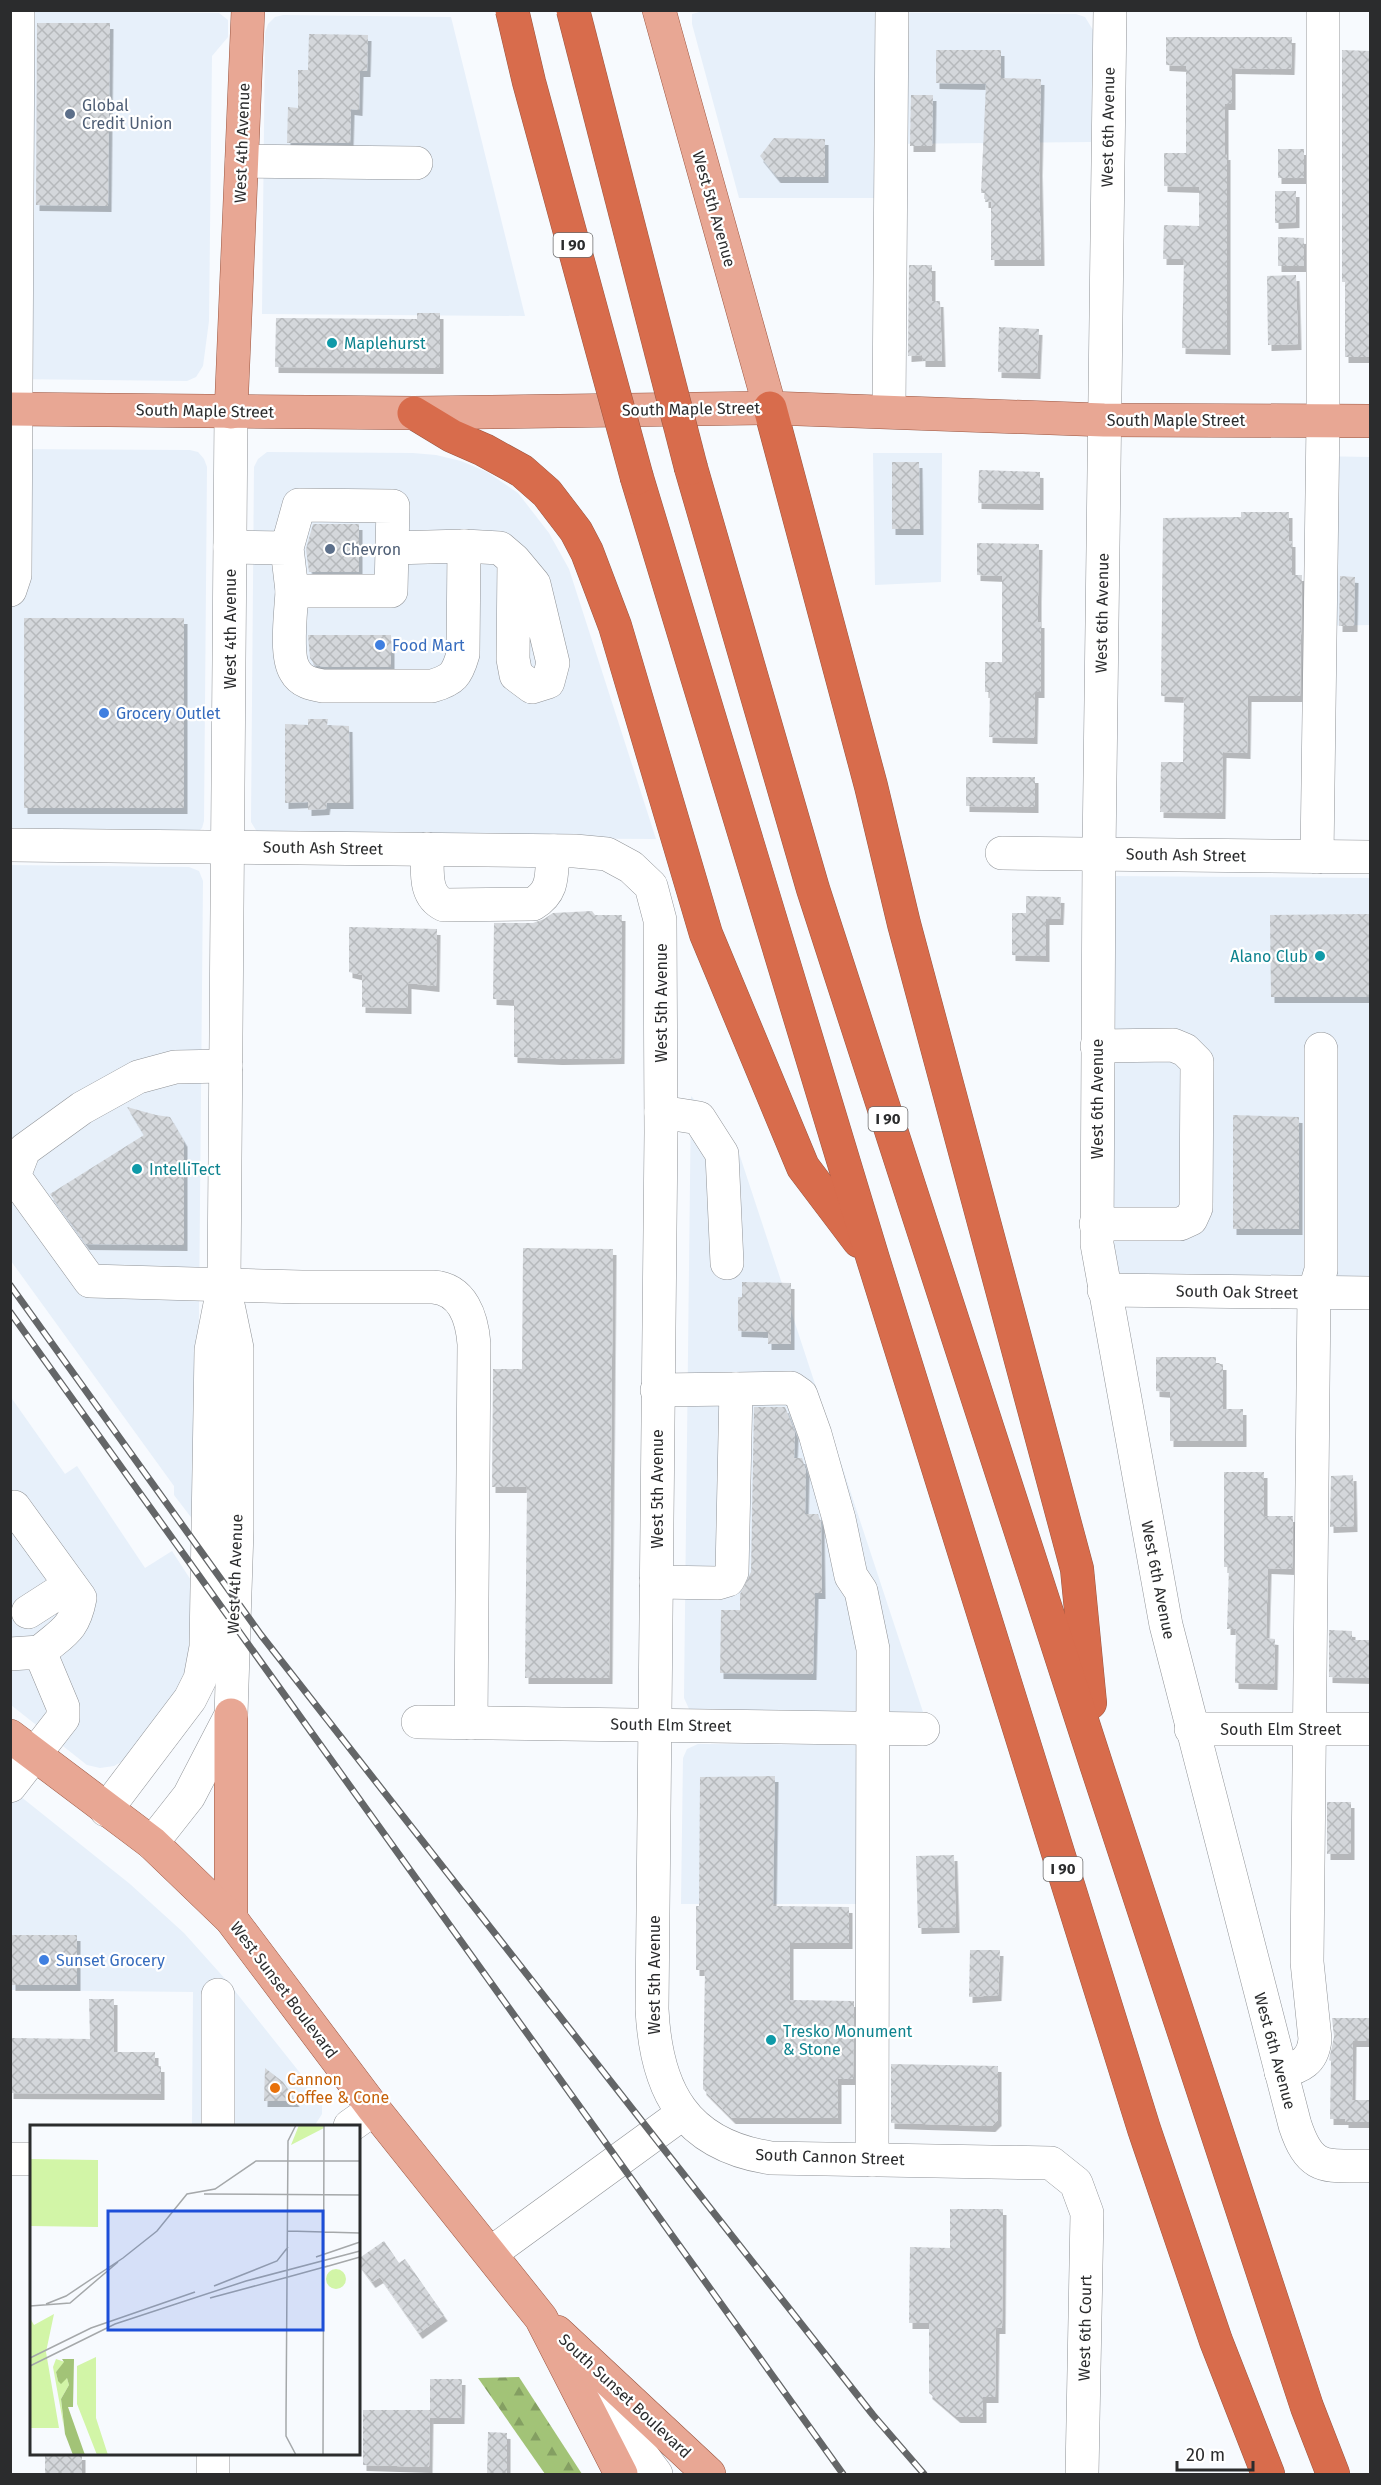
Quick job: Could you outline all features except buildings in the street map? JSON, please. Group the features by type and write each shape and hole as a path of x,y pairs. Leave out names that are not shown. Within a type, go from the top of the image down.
{"highway":[{"path":"505,10 529,82"},
{"name":"I 90","path":"512,10 529,82 637,478 873,1259 1144,2129 1216,2341 1268,2475"},
{"name":"I 90","path":"573,10 691,468 813,889 1097,1767 1307,2407 1333,2475"},
{"path":"770,408 871,786 904,924 1077,1569 1097,1767"},
{"path":"414,413 452,436 522,471 547,493 576,531 587,552 615,626 706,934 803,1167 873,1259"}],"main road":[{"name":"West 4th Avenue","path":"231,412 248,10"},
{"name":"West 5th Avenue","path":"659,10 770,408"},
{"name":"South Maple Street","path":"14,409 414,413 770,408 1104,420 1371,421"},
{"path":"231,1715 231,1919"},
{"name":"West Sunset Boulevard","path":"23,1746 152,1843 231,1919 362,2118 491,2253 541,2318 621,2475"},
{"name":"South Sunset Boulevard","path":"541,2318 709,2475"}],"street":[{"path":"10,590 15,575 14,55 18,10"},
{"path":"889,411 892,10"},
{"name":"West 6th Avenue","path":"1110,10 1099,854 1097,1244 1166,1625 1191,1729 1298,2135 1314,2160 1324,2164 1371,2166"},
{"path":"1317,857 1323,421 1323,10"},
{"path":"242,161 416,163"},
{"name":"West 4th Avenue","path":"106,1810 190,1699 204,1665 208,1615 211,1350 224,1284 231,412"},
{"path":"292,591 391,591 393,506 299,505 287,548 292,591 290,661 295,673 307,683 323,686 432,686 447,681 458,671 464,654 464,546"},
{"path":"392,548 464,546 500,548 514,560"},
{"path":"230,547 287,548"},
{"name":"South Ash Street","path":"10,845 553,851 607,854 632,867"},
{"path":"427,849 429,890 434,900 444,905 534,904 545,897 550,885 553,851"},
{"name":"South Ash Street","path":"1002,854 1371,857"},
{"name":"West 5th Avenue","path":"632,867 651,886 660,920 661,1112 653,2029 659,2066 682,2114"},
{"path":"1096,1224 1180,1224 1191,1219 1196,1208 1197,1062 1185,1050 1173,1045 1097,1046"},
{"path":"1281,2072 1304,2064 1310,2057 1314,2046 1307,1962 1308,1729 1314,1293 1321,1270 1321,1049"},
{"path":"226,1066 175,1067 138,1077 82,1108 24,1150 14,1176 90,1281 292,1287 442,1287 459,1298 471,1319 474,1344 471,1723"},
{"path":"661,1112 699,1118 722,1154 727,1263"},
{"name":"West 4th Avenue","path":"152,1843 189,1796 231,1715 237,1530 237,1348 224,1284"},
{"name":"South Oak Street","path":"1104,1290 1371,1293"},
{"path":"657,1390 791,1388 801,1395 815,1434 839,1519 851,1576 861,1591 873,1649 872,2160"},
{"path":"656,1582 718,1583 728,1580 732,1572 736,1389"},
{"path":"10,1786 23,1746 63,1718 63,1707 25,1653 69,1627 76,1618 80,1598 18,1526"},
{"path":"28,1612 70,1585"},
{"name":"South Elm Street","path":"418,1722 923,1729"},
{"name":"South Elm Street","path":"1191,1729 1371,1729"},
{"path":"218,1995 218,2125"},
{"path":"491,2253 682,2114"},
{"name":"South Cannon Street","path":"682,2114 720,2144 750,2155 771,2158 1051,2163 1076,2183"},
{"path":"10,2159 30,2159"},
{"name":"West 6th Court","path":"1076,2183 1087,2213 1082,2475"},
{"path":"541,2318 656,2475"},
{"path":"213,2455 213,2475"}],"shaded area":[{"path":"11,11 219,13 228,20 228,37 212,56 209,321 203,366 196,377 187,381 11,379"},
{"path":"703,11 1076,14 1085,17 1093,30 1091,142 883,144 881,198 739,198 692,24 692,14"},
{"path":"283,15 451,17 525,316 262,314 265,33 268,24 275,17"},
{"path":"11,449 190,450 198,452 204,459 207,467 204,821 202,828 196,834 11,835"},
{"path":"267,452 436,455 461,461 487,472 518,493 549,533 569,569 656,839 266,837 259,835 251,822 254,467 258,459"},
{"path":"873,453 942,453 941,582 875,585"},
{"path":"1314,456 1370,457 1370,625 1314,626"},
{"path":"10,865 189,867 199,871 203,881 197,1525 174,1495 174,1486 11,1261"},
{"path":"1113,876 1370,878 1370,1283 1111,1281"},
{"path":"691,1096 736,1144 924,1715 699,1713 689,1709 684,1698"},
{"path":"10,1396 65,1474 77,1466 145,1568 172,1551 196,1588 191,1672 125,1760 114,1766 100,1768 87,1765 11,1705"},
{"path":"698,1744 879,1745 877,1904 681,1904 683,1758 687,1749"},
{"path":"10,1788 130,1884 184,1933 227,1981 316,2093 322,2103 322,2114 315,2125 192,2125 193,1992 11,1990"}],"green space":[{"path":"519,2377 582,2474 545,2474 478,2378"}],"railway":[{"path":"10,1285 261,1635 873,2415 924,2474"},
{"path":"10,1312 843,2474"}],"place":[{"name":"Global Credit Union","path":"70,114"},
{"name":"Maplehurst","path":"332,343"},
{"name":"Chevron","path":"330,549"},
{"name":"Food Mart","path":"380,645"},
{"name":"Grocery Outlet","path":"104,713"},
{"name":"Alano Club","path":"1320,956"},
{"name":"IntelliTect","path":"137,1169"},
{"name":"Sunset Grocery","path":"44,1960"},
{"name":"Tresko Monument & Stone","path":"771,2040"},
{"name":"Cannon Coffee & Cone","path":"275,2088"}]}
